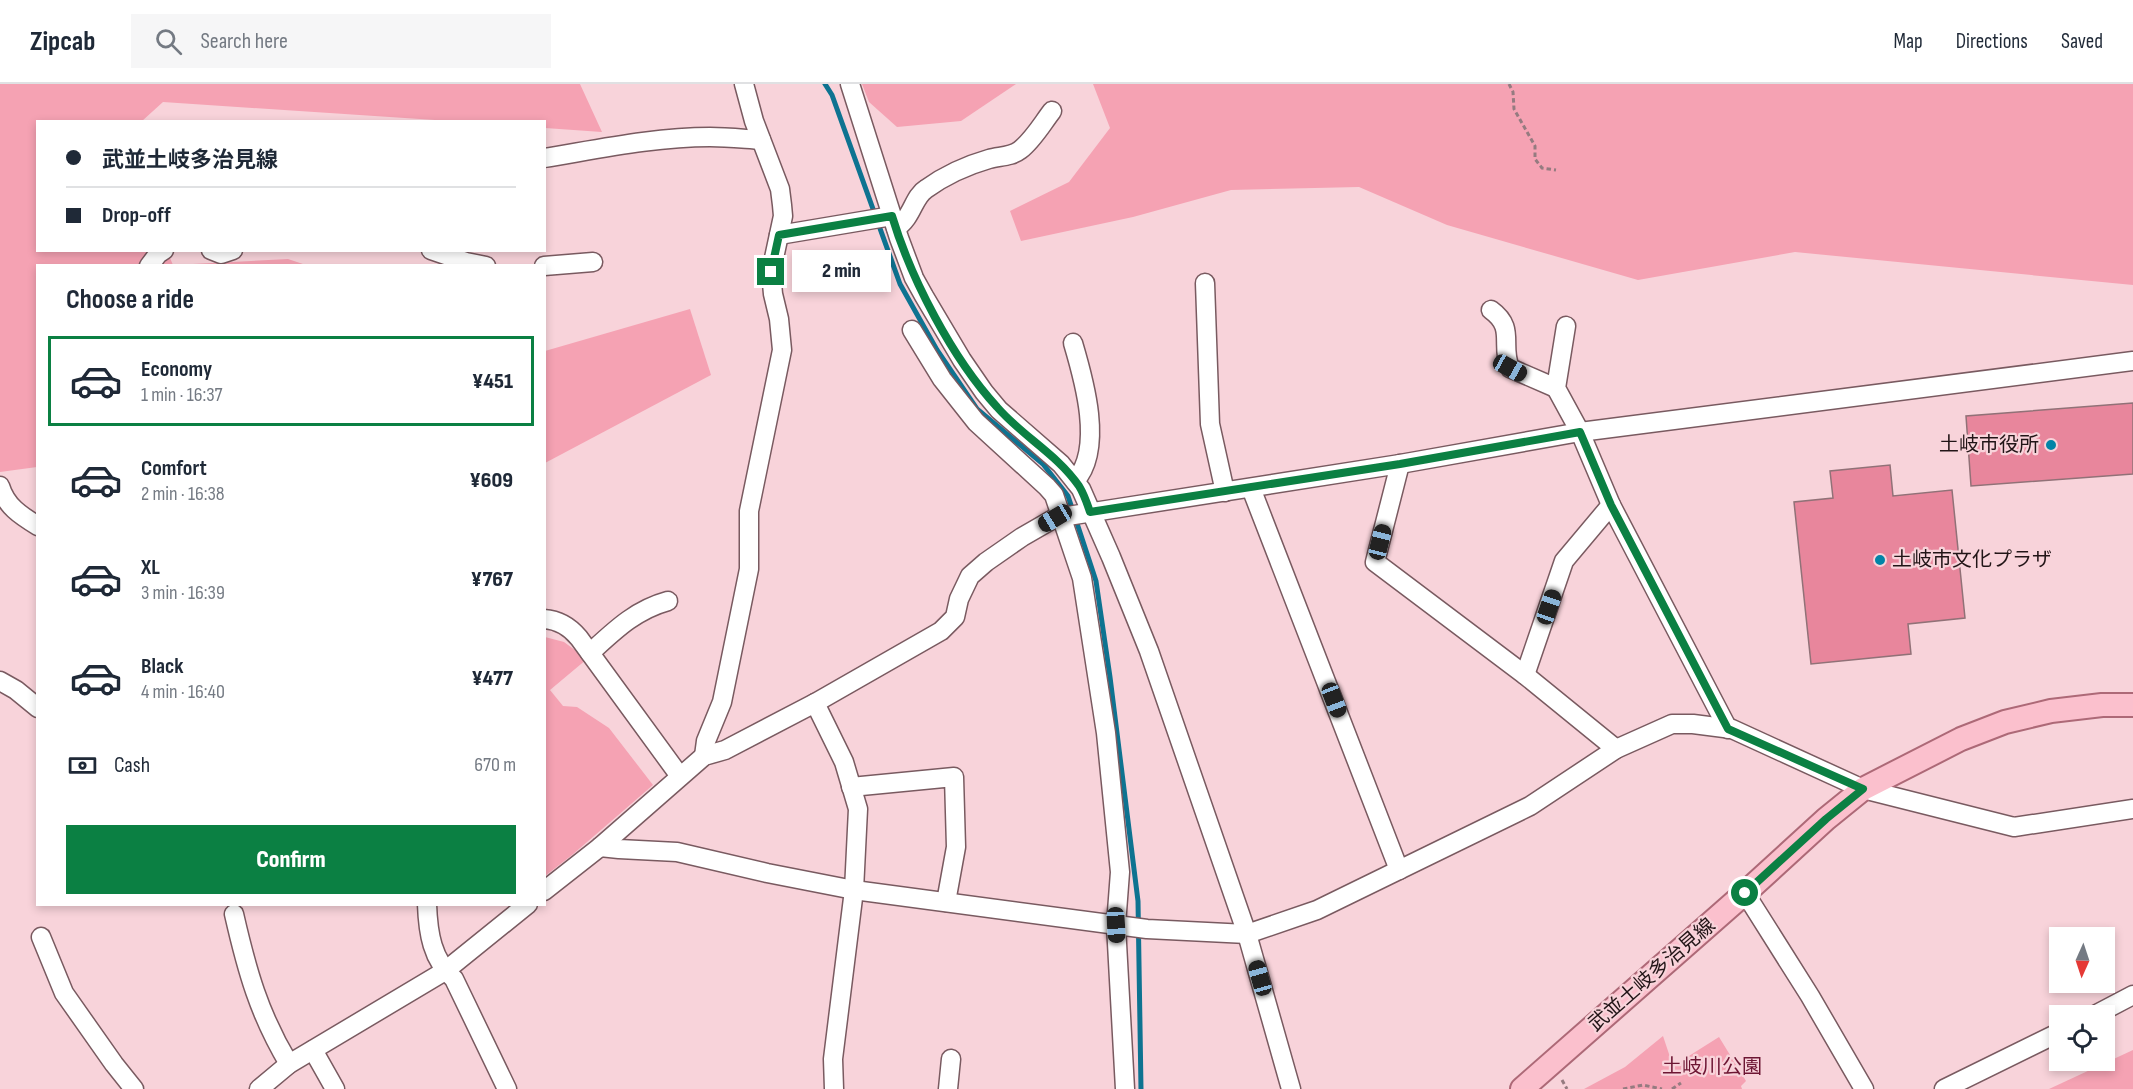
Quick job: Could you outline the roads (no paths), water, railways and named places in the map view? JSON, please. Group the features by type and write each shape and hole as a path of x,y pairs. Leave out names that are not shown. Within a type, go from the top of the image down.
{"main road":[{"name":"武並土岐多治見線","path":"1522,1089 1826,819 1863,789 1961,739 2005,722 2051,711 2102,705 2133,705"}],"street":[{"path":"704,756 705,741 722,702 747,580 749,569 748,511 782,350 771,272 783,216 780,189 761,140 744,84"},
{"path":"850,84 885,220 924,296 984,392 999,410 1061,464 1081,489 1074,514 1106,733 1120,872 1125,1089"},
{"path":"779,235 885,220 904,223 923,191 940,180 987,159 1020,150 1052,111"},
{"path":"546,158 679,139 710,137 761,140"},
{"path":"150,264 161,252"},
{"path":"436,252 477,264"},
{"path":"546,266 593,262"},
{"path":"1205,283 1210,424 1225,492"},
{"path":"1491,310 1498,315 1506,328 1506,358 1510,368 1556,388"},
{"path":"1566,326 1556,388 1580,432 1611,505 1728,729"},
{"path":"912,330 942,379 975,422 1074,514 1111,557 1149,651 1247,934 1291,1089"},
{"path":"1073,343 1088,404 1090,438 1085,463 1081,474 1075,481"},
{"path":"546,889 600,847 704,756 725,750 815,703 941,631 955,617 959,599 970,576 1022,537 1055,518 1400,464 1580,432 2133,361"},
{"path":"975,422 999,410"},
{"path":"1400,464 1375,562 1525,675 1616,749"},
{"path":"0,486 3,496 14,511 36,525"},
{"path":"1251,488 1399,870"},
{"path":"1525,675 1564,561 1611,505"},
{"path":"590,653 631,617 642,610 668,601"},
{"path":"546,619 570,627 680,775"},
{"path":"0,681 16,690 36,706"},
{"path":"815,703 844,762 858,809 854,890 833,1059 834,1089"},
{"path":"600,847 677,852 854,890 1121,926 1247,934 1317,910 1530,806 1616,749 1672,724 1693,724 1728,729 1863,789 2014,826 2133,809"},
{"path":"851,787 954,777 956,847 946,902"},
{"path":"1745,893 1810,996 1864,1089"},
{"path":"427,906 430,942 445,971 454,979 500,1086"},
{"path":"259,1089 289,1064 445,971 526,906"},
{"path":"234,914 249,978 271,1035 289,1064"},
{"path":"41,937 64,993 134,1089"},
{"path":"2113,1005 2133,995"},
{"path":"1944,1089 2049,1037"},
{"path":"313,1050 335,1089"},
{"path":"948,1089 951,1059"}],"waterway":[{"path":"825,84 832,95 900,284 937,350 977,409 1043,464 1068,496 1096,581 1138,901 1141,1089"}],"place":[{"name":"土岐市役所","path":"2051,445"},
{"name":"土岐市文化プラザ","path":"1880,560"}],"park label":[{"name":"土岐川公園","path":"1712,1067"}]}
